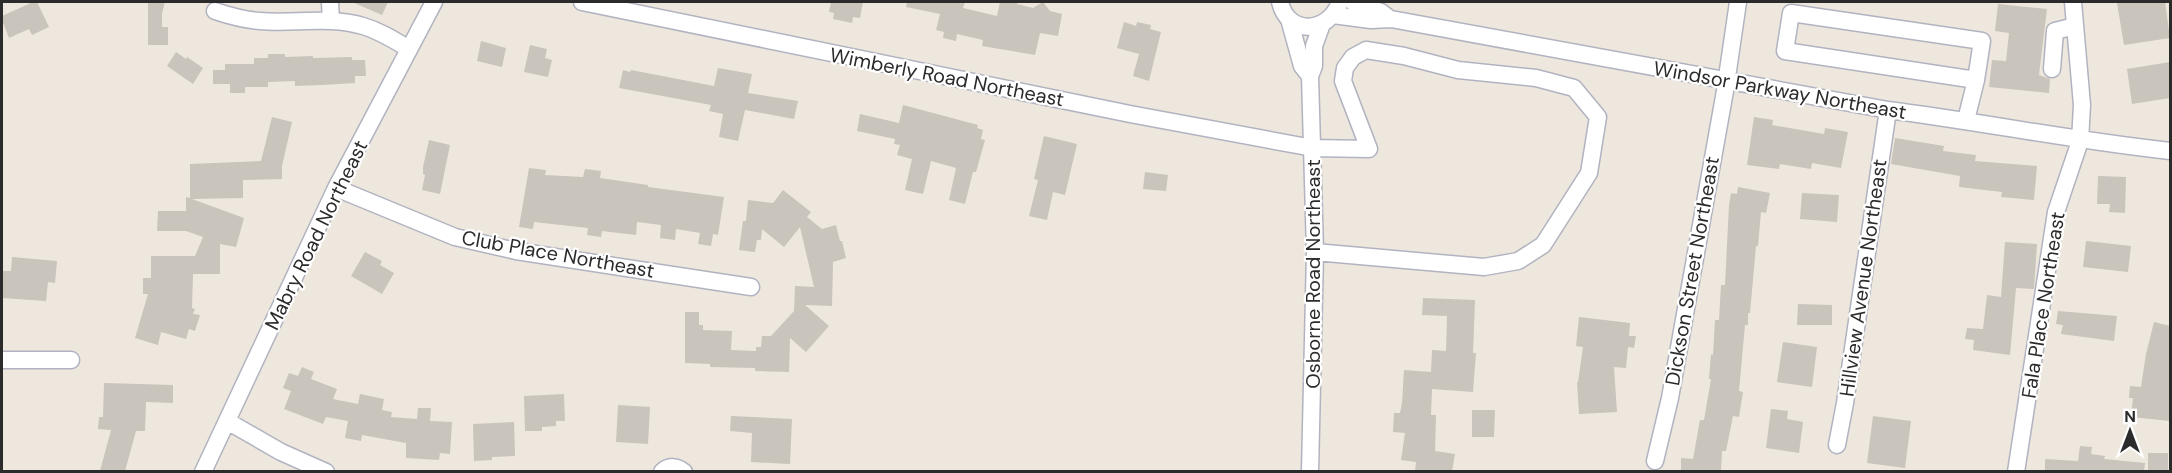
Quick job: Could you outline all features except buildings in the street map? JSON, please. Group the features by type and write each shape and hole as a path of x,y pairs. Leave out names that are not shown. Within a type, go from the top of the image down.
{"street":[{"path":"330,2 331,21"},
{"name":"Mabry Road Northeast","path":"203,471 336,188 434,2"},
{"name":"Wimberly Road Northeast","path":"582,2 1313,148 1369,149 1343,81 1345,68 1353,57 1366,50 1404,56 1458,70 1536,78 1574,88 1598,117 1589,173 1543,245 1518,261 1484,267 1316,252"},
{"name":"Osborne Road Northeast","path":"1280,2 1281,8 1289,19 1302,66 1310,76"},
{"name":"Windsor Parkway Northeast","path":"1353,2 1381,12 1391,19"},
{"name":"Dickson Street Northeast","path":"1655,461 1670,398 1738,2"},
{"name":"Fala Place Northeast","path":"2016,471 2056,212 2080,141 2082,105 2073,2"},
{"path":"215,11 240,19 263,22 331,21 361,25 384,33 408,49"},
{"path":"1966,120 1976,80 1982,41 1791,13 1785,51 1976,80"},
{"name":"Osborne Road Northeast","path":"1310,471 1316,252 1310,76 1314,66 1314,46 1332,14"},
{"name":"Windsor Parkway Northeast","path":"1289,19 1303,26 1313,27 1332,14 1371,20 1391,19 1888,110 1966,120 2080,141 2170,151"},
{"path":"2052,69 2055,32 2075,26"},
{"name":"Hillview Avenue Northeast","path":"1837,445 1888,110"},
{"name":"Club Place Northeast","path":"336,188 455,237 516,251 751,287"},
{"path":"2,360 71,360"},
{"path":"227,421 281,452 326,471"},
{"path":"662,471 676,467 684,471"}]}
